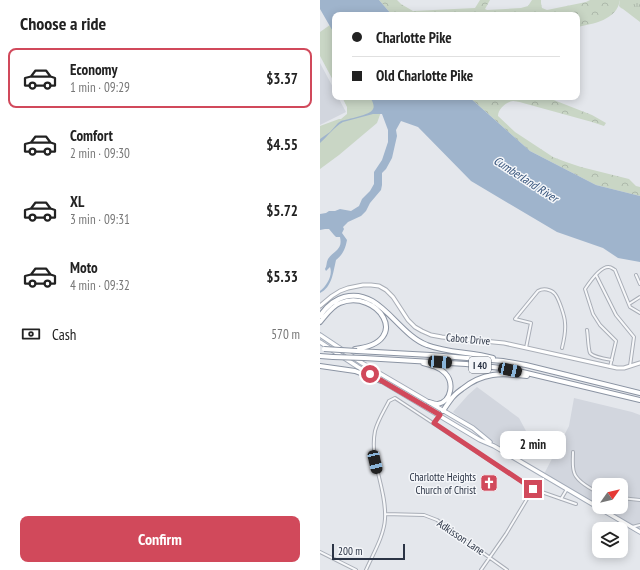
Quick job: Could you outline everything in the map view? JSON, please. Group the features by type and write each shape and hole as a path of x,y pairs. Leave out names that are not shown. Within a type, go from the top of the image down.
{"highway":[{"path":"320,316 326,308 337,299 349,296 358,296 371,300 380,306 408,334 418,341 438,348 503,361"},
{"path":"320,322 331,309 340,303 352,300 363,301 374,306 381,314 386,325 385,335 380,341 371,346 356,350 322,349"},
{"name":"I 40","path":"356,350 503,361 526,365 640,393"},
{"name":"I 40","path":"320,356 415,360 466,364 510,370 640,400"},
{"path":"415,360 440,369 447,375 451,383 450,392 443,402 436,404 429,402"},
{"path":"320,366 355,371 382,381"},
{"path":"443,411 452,397 479,378 489,375 502,374 544,377"}],"main road":[{"path":"320,335 362,363 473,428 494,446"},
{"path":"320,342 358,368 640,532"},
{"path":"440,415 443,411"}],"street":[{"path":"610,367 616,341 600,325 594,314 585,289 591,280 603,269 611,267 615,270 630,307 640,313"},
{"path":"596,275 616,315 634,337 630,366"},
{"path":"636,275 640,284"},
{"name":"Cabot Drive","path":"320,306 332,296 348,288 363,285 379,286 393,297 408,320 415,327 431,335 504,343 617,368 624,368 640,363"},
{"path":"526,348 531,323 515,319 538,291 542,289 550,290 555,294 563,312 565,324 562,348"},
{"path":"629,304 640,297"},
{"path":"587,330 590,352 593,355 612,360"},
{"path":"366,570 384,529 385,514 384,499 375,462 375,432 382,412 389,401 395,398 533,489 576,504"},
{"path":"434,423 440,415"},
{"path":"573,452 573,470 575,476 592,489"},
{"path":"481,570 506,534 533,489"},
{"path":"561,499 567,489"},
{"path":"628,499 640,500"},
{"name":"Adkisson Lane","path":"385,514 424,515 437,520 507,570"},
{"path":"631,527 640,525"},
{"path":"320,552 356,570"}],"shaded area":[{"path":"320,63 332,85 332,100 340,100 346,112 320,125"},
{"path":"477,387 519,418 532,442 521,459 499,446 453,412"},
{"path":"574,398 640,415 640,530 612,514 628,514 628,478 592,478 592,502 544,474 569,426"}],"green space":[{"path":"379,0 397,0 413,11 475,8 480,0 490,0 485,9 487,10 521,8 528,6 532,0 541,0 542,8 547,10 590,0 620,0 618,7 609,17 580,26 580,12 389,12"},
{"path":"620,0 640,0 640,22 619,6"},
{"path":"330,25 332,28 332,78 320,56 320,32"},
{"path":"344,100 375,100 381,112 377,123 320,169 320,126 341,119 347,114 347,107"},
{"path":"472,100 554,100 592,115 606,123 604,126 514,101 503,106 498,113 498,116 515,132 553,157 581,167 629,179 636,186 640,187 640,196 596,185 530,151"}],"water":[{"path":"320,0 379,0 389,12 332,12 332,30 320,9"},
{"name":"Cumberland River","path":"372,100 472,100 530,151 596,185 640,196 640,262 618,258 603,248 557,232 471,181 418,127 401,121 396,130 397,136 392,158 382,173 381,190 361,216 348,222 343,227 344,229 342,233 347,240 345,246 342,254 336,260 330,283 320,293 327,283 331,273 330,267 326,271 325,269 327,260 337,250 341,241 340,237 336,237 329,229 320,230 320,214 340,209 351,211 359,206 362,199 370,191 374,184 374,172 382,160 388,142 388,130 382,114 373,114 343,122 320,143 320,139 341,121 364,115 371,111 374,106"}],"place":[{"name":"Charlotte Heights Church of Christ","path":"489,483"}],"route":[{"path":"370,374 440,415 434,423 533,489"}]}
